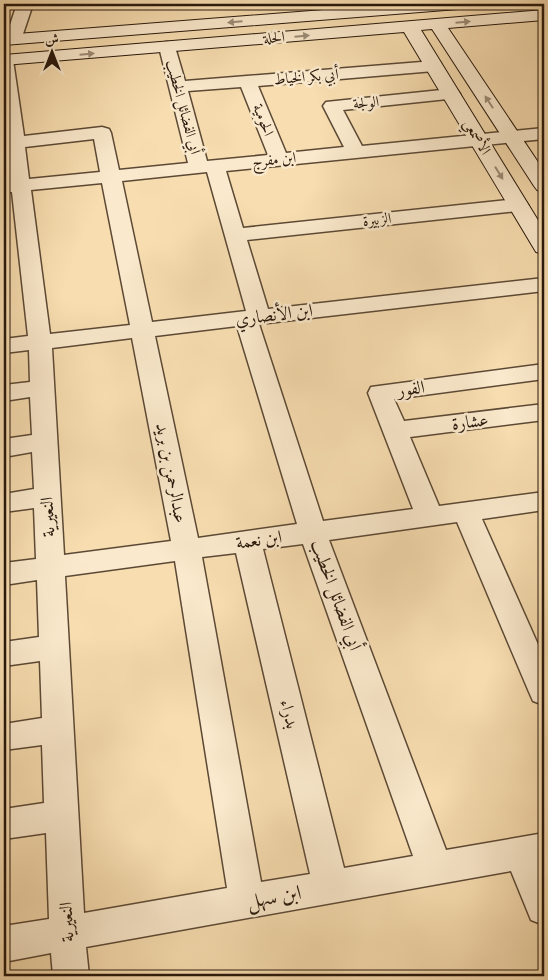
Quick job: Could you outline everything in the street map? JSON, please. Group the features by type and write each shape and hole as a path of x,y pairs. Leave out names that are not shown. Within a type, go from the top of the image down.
{"main road":[{"name":"الحلة","path":"6,50 458,4"},
{"name":"الحلة","path":"6,50 167,47 544,15"},
{"name":"الأصمعي","path":"438,25 544,186"},
{"name":"الأصمعي","path":"410,27 544,247"}],"street":[{"name":"النعيرية","path":"24,4 6,50 15,143 12,186 40,342 57,729 67,933 71,976"},
{"name":"أبي الفضائل الخطيب","path":"167,47 178,87 235,235 252,318 313,533 436,868"},
{"name":"أبي بكر الخياط","path":"178,87 434,66"},
{"name":"الحومية","path":"248,82 279,159"},
{"name":"الولجة","path":"355,151 332,106 451,94"},
{"name":"عبدالرحمن بن بريد","path":"15,143 102,133 187,550 247,901"},
{"name":"ابن مفرج","path":"12,186 544,133"},
{"name":"الزبيرة","path":"235,235 518,205"},
{"name":"ابن الأنصاري","path":"4,346 544,284"},
{"name":"الفور","path":"430,517 380,393 544,371"},
{"path":"4,393 42,388"},
{"name":"عشارة","path":"395,431 544,412"},
{"path":"4,448 44,442"},
{"path":"4,503 47,497"},
{"name":"ابن نعمة","path":"4,574 544,501"},
{"path":"464,511 544,692"},
{"name":"بدراء","path":"247,542 330,887"},
{"path":"4,654 54,647"},
{"path":"4,736 57,729"},
{"path":"4,824 62,815"},
{"path":"533,851 544,908"},
{"name":"ابن سهل","path":"4,944 533,851"}]}
